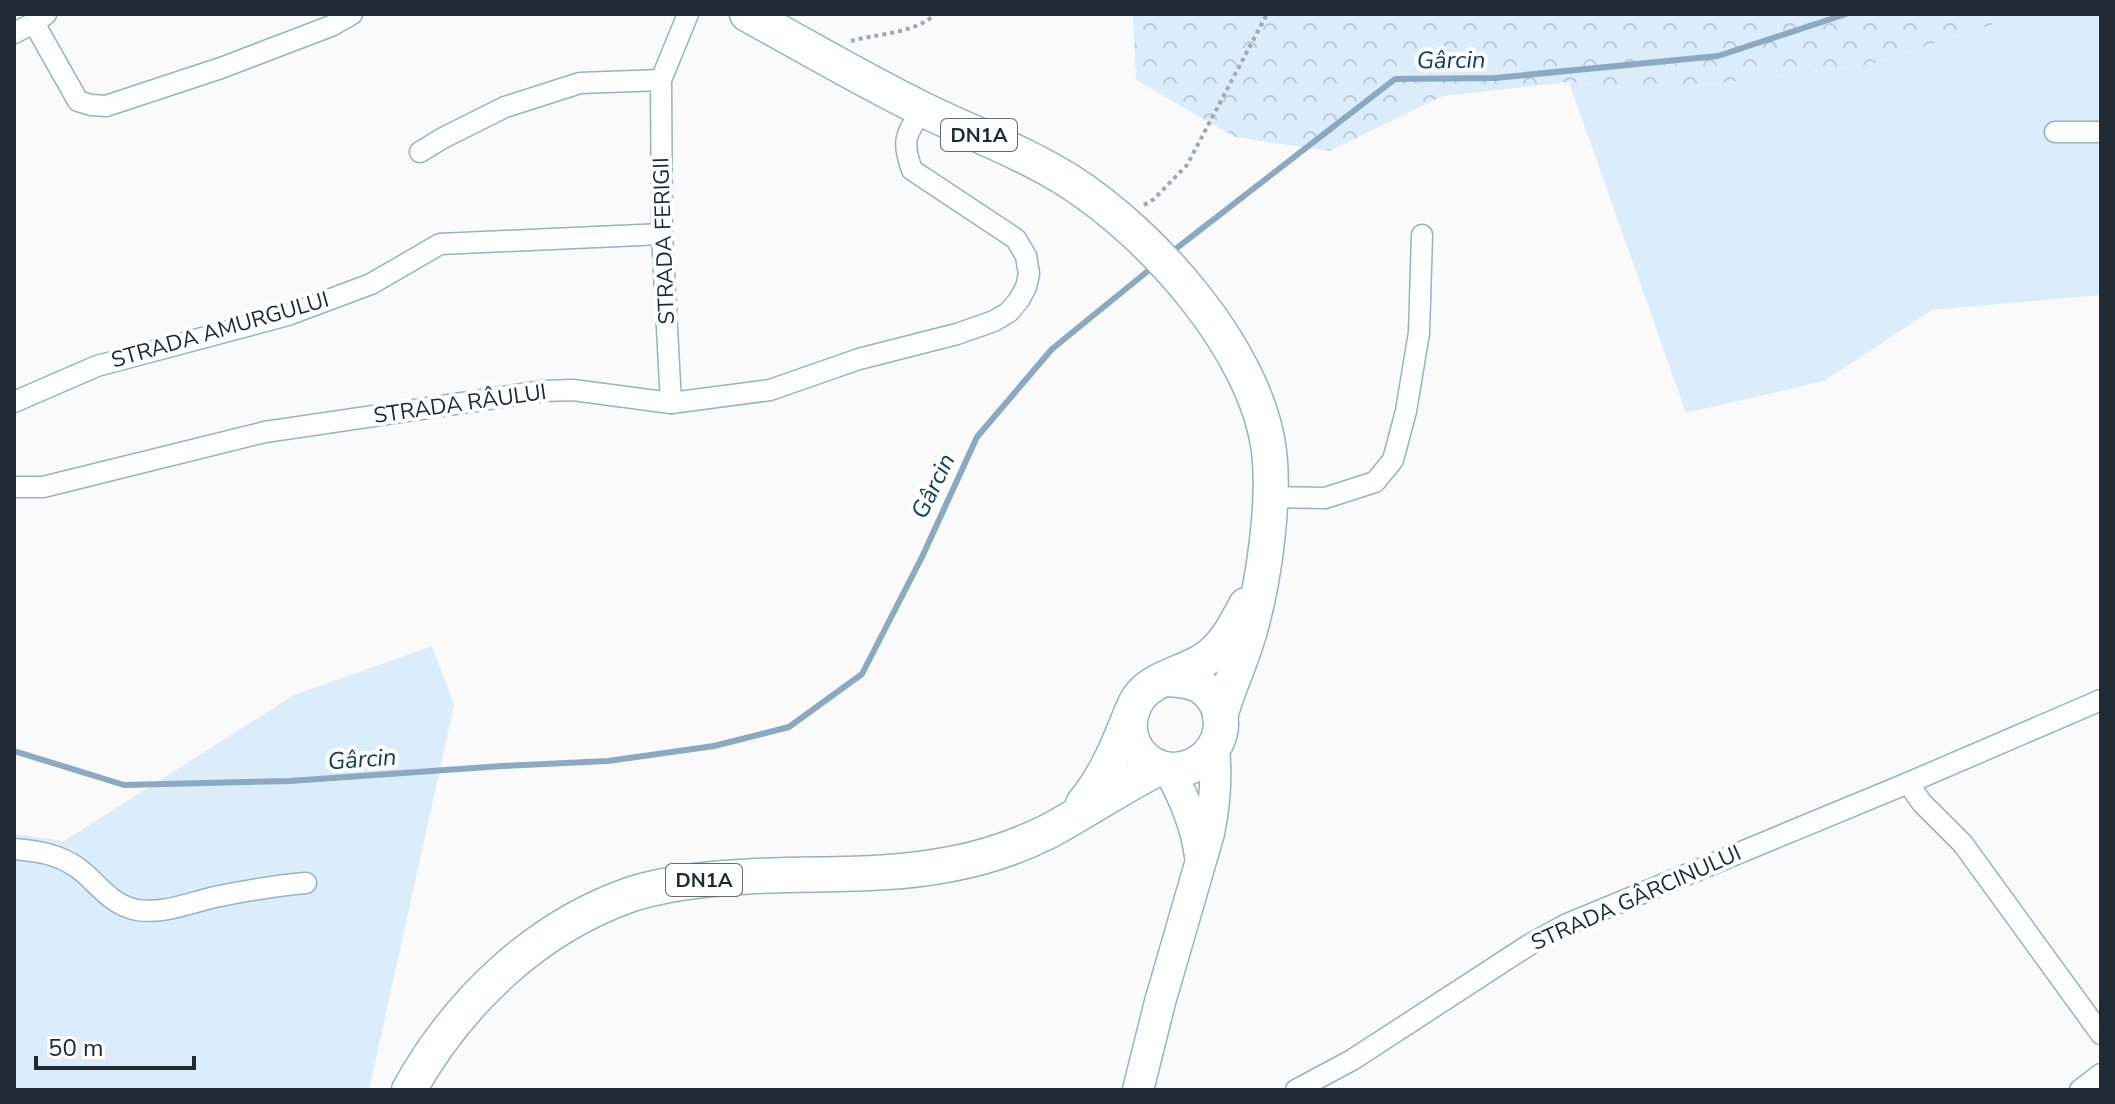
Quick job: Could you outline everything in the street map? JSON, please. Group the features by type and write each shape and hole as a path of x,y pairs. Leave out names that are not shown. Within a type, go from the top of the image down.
{"main road":[{"name":"DN1A","path":"409,1090 445,1034 492,982 545,939 602,906 669,884 705,879 876,874 952,864 1017,845 1070,819 1120,789 1164,769 1186,769 1202,762 1214,749 1221,732 1220,716 1250,630 1263,572 1270,497 1269,452 1263,421 1248,382 1226,342 1192,294 1154,251 1121,219 1068,181 923,109 747,14"},
{"name":"DN1A","path":"1070,819 1107,771 1137,698 1150,686 1195,666 1211,655 1236,623 1263,572"},
{"path":"1167,679 1187,680 1202,687 1213,699 1220,716"},
{"path":"1131,713 1129,726 1138,752 1147,762 1164,769 1181,793 1198,839 1200,861"},
{"path":"1138,1090 1215,805 1217,776 1214,749"}],"street":[{"path":"14,33 40,19 78,101 106,106 221,68 331,26 352,14"},
{"name":"STRADA FERIGII","path":"671,403 662,234 661,80 688,14"},
{"path":"420,152 505,107 580,83 661,80"},
{"name":"STRADA RÂULUI","path":"14,487 43,487 265,432 543,391 573,390 671,403 770,390 859,359 957,334 994,321 1009,312 1026,287 1029,274 1026,256 1016,239 912,170 906,153 907,133 923,109"},
{"path":"2055,132 2101,132"},
{"name":"STRADA AMURGULUI","path":"14,402 97,366 288,315 371,284 440,244 662,234"},
{"path":"1270,497 1325,498 1375,482 1393,460 1406,411 1419,333 1422,235"},
{"name":"STRADA GÂRCINULUI","path":"1296,1090 1352,1060 1554,931 2101,700"},
{"path":"1908,783 1922,803 1963,844 2101,1034"},
{"path":"14,849 40,851 61,858 79,869 104,894 136,910 158,911 243,891 306,883"},
{"path":"2080,1090 2101,1074"}],"path":[{"path":"832,61 847,42 900,32 928,21 935,14"},
{"path":"1121,219 1154,199 1187,165 1267,14"}],"green space":[{"path":"1133,14 2024,14 1869,65 1652,91 1569,82 1443,96 1329,151 1235,137 1136,80"},
{"path":"2024,14 2101,14 2101,295 1932,310 1824,381 1686,413 1569,82 1652,91 1869,65"},
{"path":"432,646 454,705 369,1090 14,1090 14,834 64,841 294,695"}],"waterway":[{"name":"Gârcin","path":"1169,254 1395,79 1495,78 1718,56 1846,14"},
{"name":"Gârcin","path":"14,751 124,785 290,781 608,761 714,746 789,727 862,674 922,557 977,437 1052,349 1154,266"}]}
